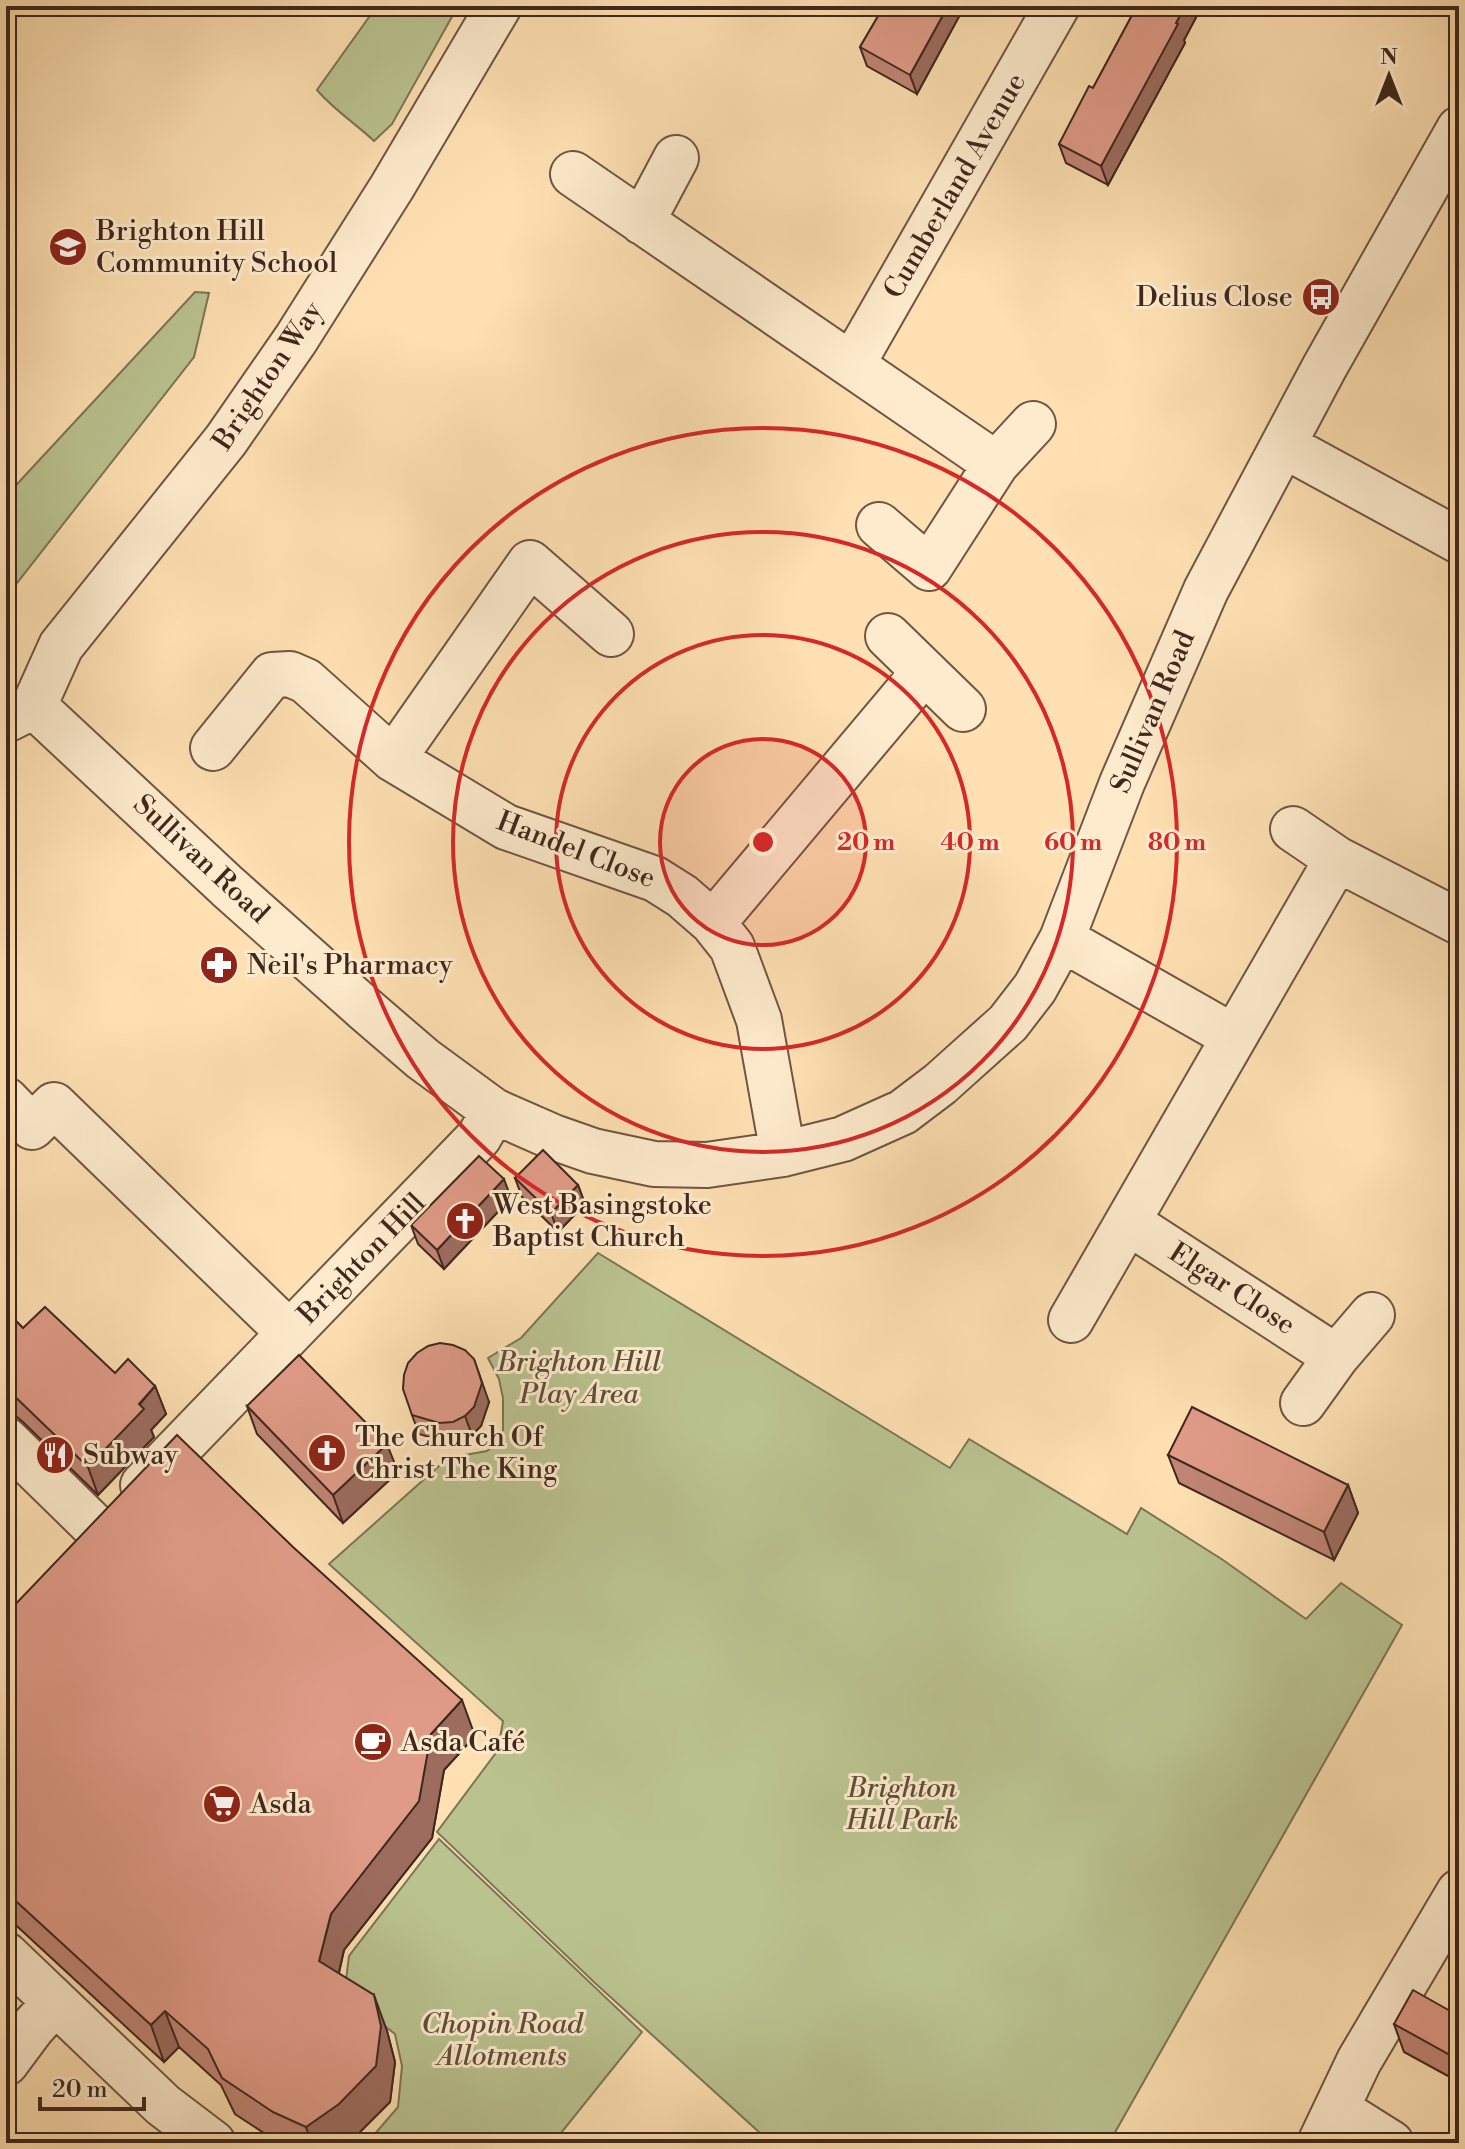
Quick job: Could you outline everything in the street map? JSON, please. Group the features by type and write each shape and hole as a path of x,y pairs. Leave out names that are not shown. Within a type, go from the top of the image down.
{"street":[{"name":"Brighton Way","path":"20,713 61,646 226,440 296,339 392,187 499,6"},
{"name":"Cumberland Avenue","path":"852,365 1057,6"},
{"name":"Sullivan Road","path":"20,713 228,887 423,1059 494,1111 593,1151 654,1164 707,1165 783,1154 843,1139 903,1112 940,1084 1008,1023 1035,988 1062,939 1122,783 1206,590 1356,309 1459,129"},
{"path":"642,222 676,158"},
{"path":"573,174 996,464"},
{"path":"879,525 929,568 996,464 1033,424"},
{"path":"1283,445 1459,541"},
{"path":"393,759 530,563 611,634"},
{"path":"888,636 963,709"},
{"path":"713,923 924,672"},
{"name":"Handel Close","path":"213,748 272,675 290,674 306,681 393,759 506,827 655,879 682,896 713,923 732,947 759,1020 783,1154"},
{"path":"1293,829 1337,859 1459,922"},
{"path":"1071,1320 1337,859"},
{"path":"1062,939 1234,1037"},
{"path":"6,1100 32,1127 54,1105 274,1318"},
{"name":"Brighton Hill","path":"68,1564 479,1137 494,1111"},
{"name":"Elgar Close","path":"1128,1222 1336,1357"},
{"path":"1303,1403 1336,1357 1372,1315"},
{"path":"6,1440 99,1531"},
{"path":"1391,2143 1329,2126 1359,2061 1459,1892"},
{"path":"6,1955 163,2105 213,2143"},
{"path":"6,2063 55,2002"}],"green space":[{"path":"377,6 458,6 392,124 374,141 317,90"},
{"path":"195,292 209,293 194,357 6,597 6,496"},
{"name":"Brighton Hill Park","path":"598,1253 950,1468 969,1439 1127,1534 1141,1508 1223,1560 1306,1619 1341,1583 1402,1625 1109,2143 771,2143 595,1983 437,1832 498,1750 503,1721 329,1564 448,1458 487,1451 494,1445 503,1430 503,1398 499,1379 488,1358 521,1338"},
{"name":"Chopin Road Allotments","path":"439,1839 642,2032 553,2143 367,2143 398,2107 402,2066 395,2034 363,2009 345,1988 349,1956"}],"building":[{"path":"884,6 948,6 910,75 860,47"},
{"path":"1137,6 1185,6 1101,166 1059,144 1089,86 1093,88"},
{"path":"543,1150 578,1185 551,1213 515,1178"},
{"path":"479,1156 504,1179 437,1250 411,1225"},
{"path":"45,1307 115,1373 128,1359 155,1386 139,1404 144,1409 88,1467 6,1388 6,1311 23,1328"},
{"path":"440,1343 465,1350 474,1359 482,1383 474,1407 453,1422 439,1423 412,1415 403,1389 408,1363 428,1346"},
{"name":"The Church Of Christ The King","path":"299,1355 387,1444 333,1495 247,1406"},
{"path":"1192,1407 1348,1485 1324,1532 1168,1455"},
{"name":"Asda","path":"177,1435 293,1547 462,1700 431,1734 419,1801 331,1914 319,1961 374,1995 381,2026 376,2066 339,2104 306,2127 273,2112 222,2078 208,2049 165,2011 151,2025 6,1892 6,1613"},
{"path":"1413,1990 1459,2016 1459,2060 1394,2024"}],"place":[{"name":"Brighton Hill Community School","path":"68,247"},
{"name":"Delius Close","path":"1321,297"},
{"name":"Neil's Pharmacy","path":"219,965"},
{"name":"West Basingstoke Baptist Church","path":"465,1221"},
{"name":"The Church Of Christ The King","path":"327,1453"},
{"name":"Subway","path":"55,1455"},
{"name":"Asda Café","path":"373,1742"},
{"name":"Asda","path":"222,1804"}],"park label":[{"name":"Brighton Hill Play Area","path":"579,1378"}]}
